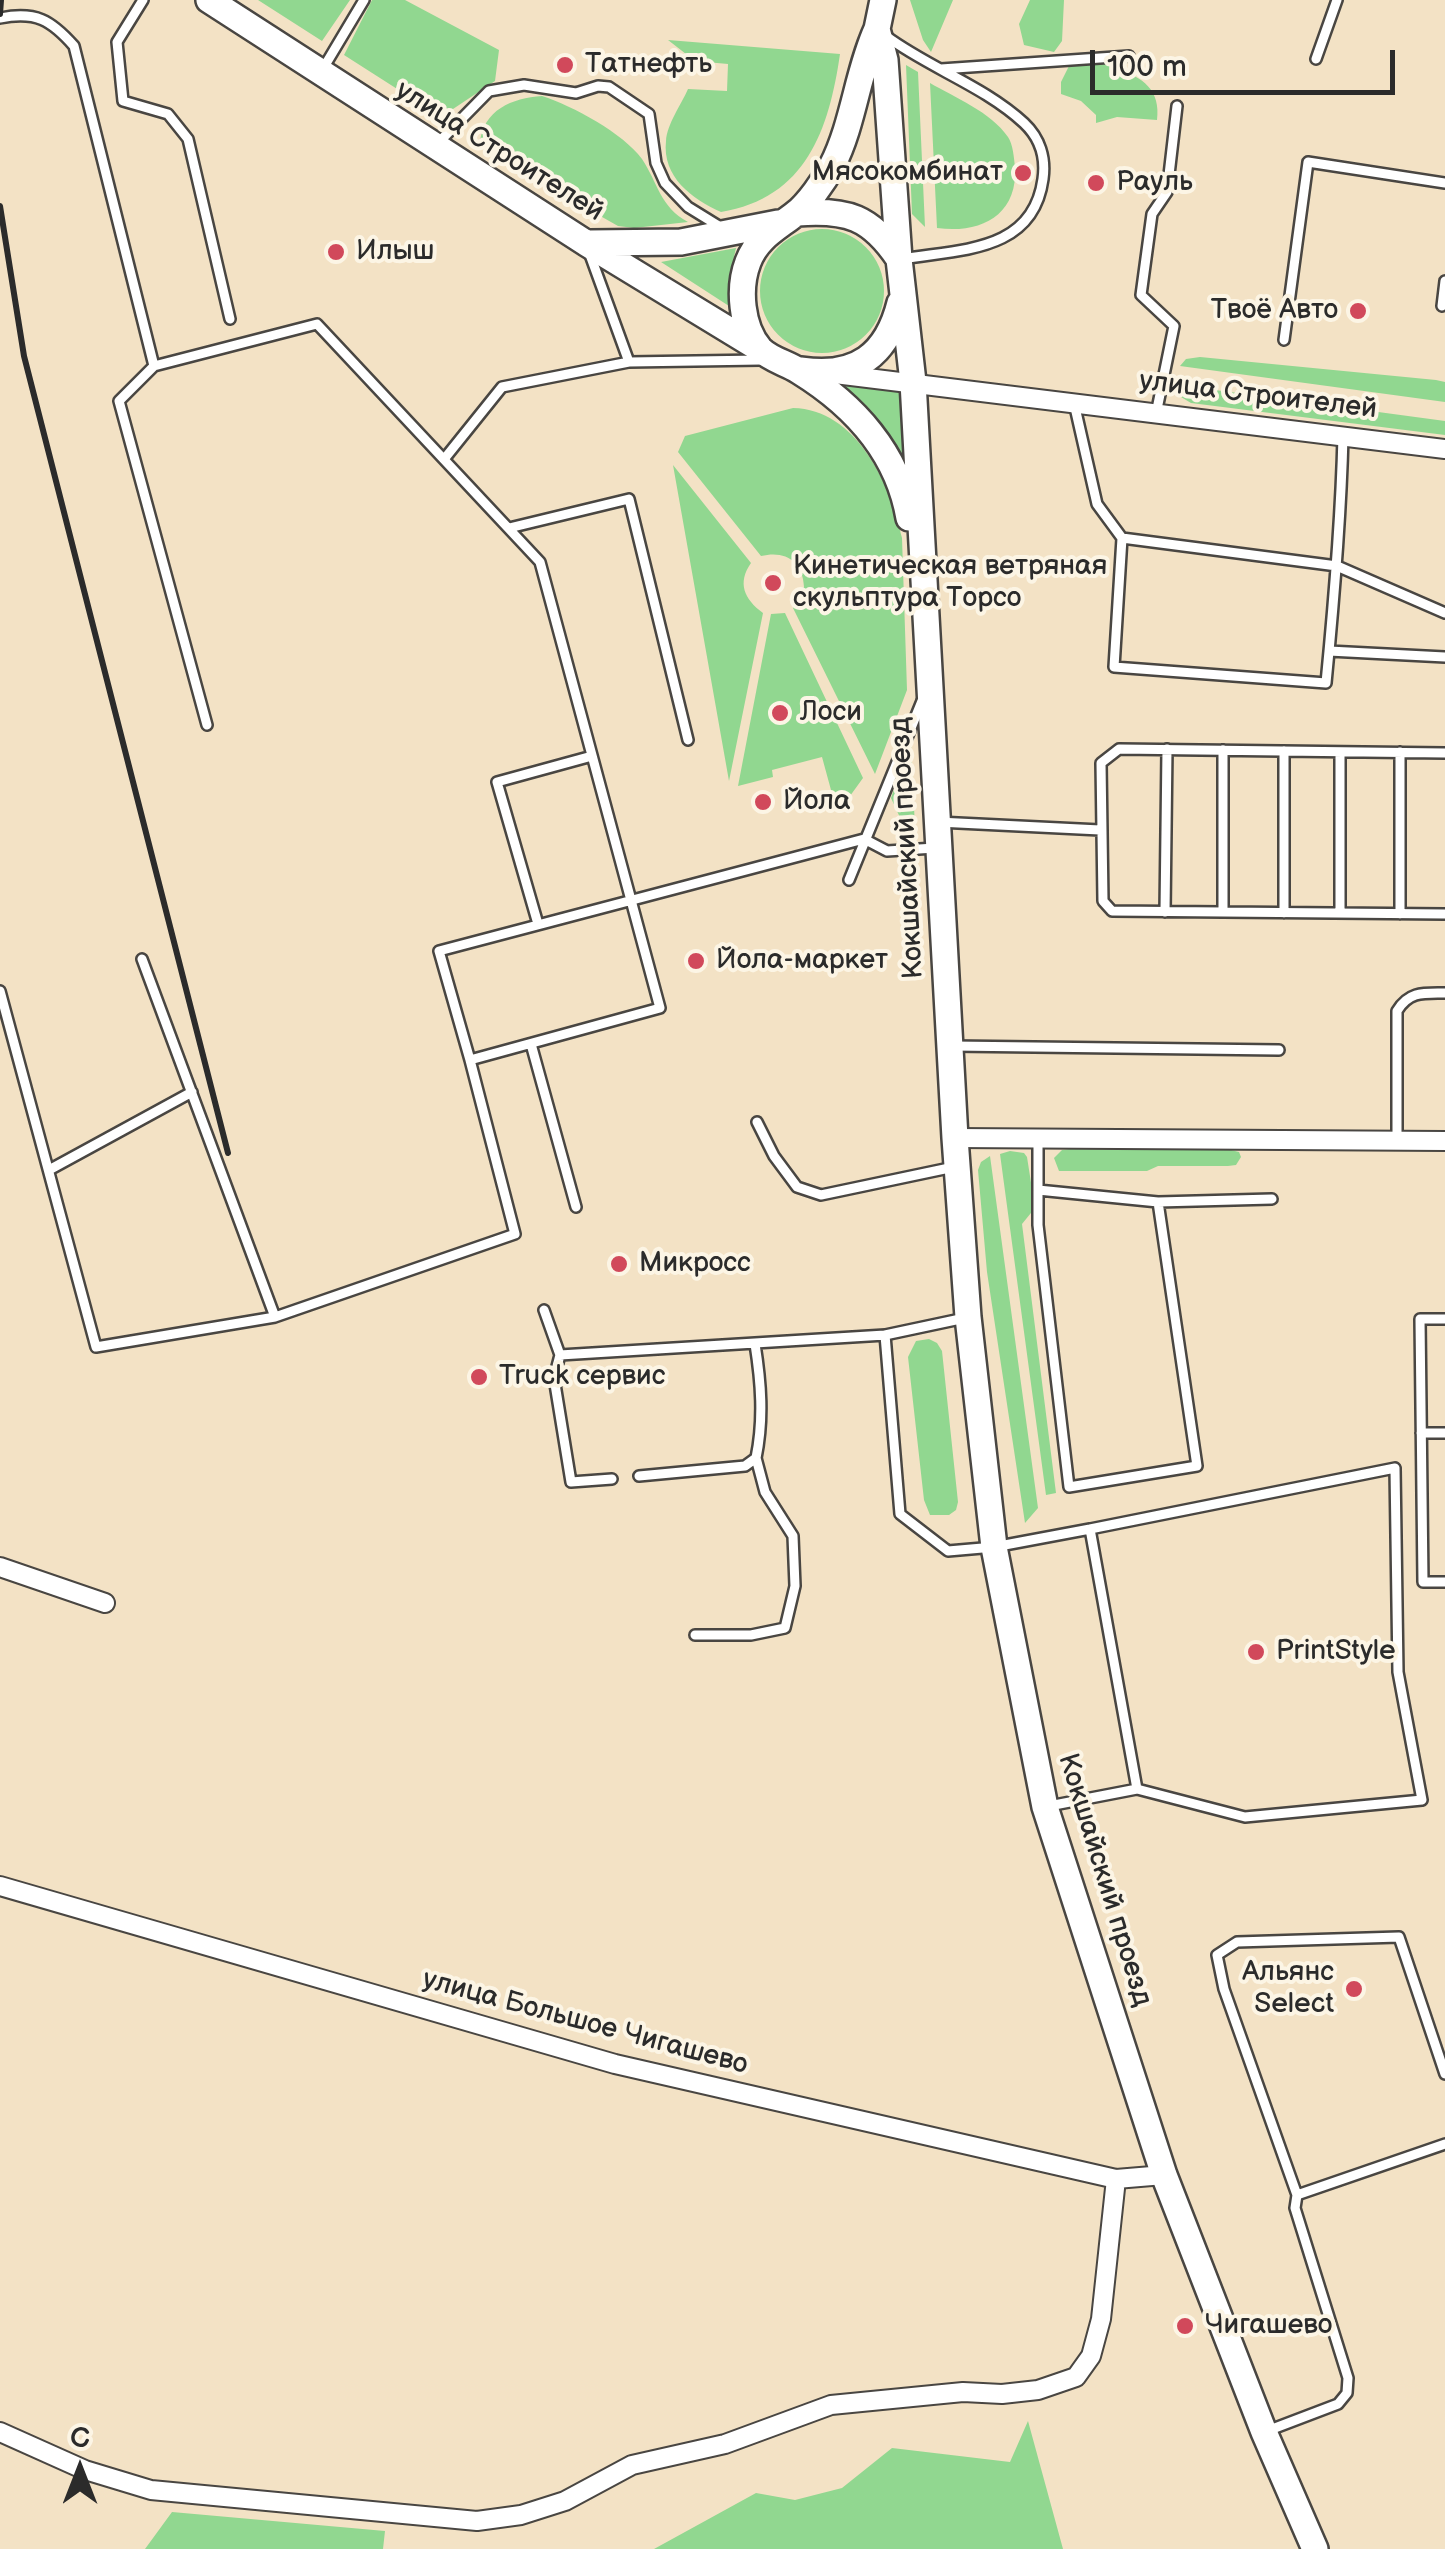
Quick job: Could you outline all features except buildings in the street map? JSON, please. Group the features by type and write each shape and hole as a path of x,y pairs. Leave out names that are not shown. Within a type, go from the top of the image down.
{"main road":[{"name":"улица Строителей","path":"208,0 586,243 828,390 875,436 898,480 923,556"},
{"path":"877,29 884,60 902,293 895,322 878,350 848,369 825,373 777,359 749,331 743,285 748,262 761,239 790,217 831,167 853,110 883,0"},
{"path":"586,243 681,242 790,217 847,214 869,224 899,259"},
{"name":"Кокшайский проезд","path":"902,293 913,382 954,1138 968,1317 994,1546 1045,1806 1164,2175 1264,2432 1315,2549"}],"street":[{"name":"улица Строителей","path":"825,373 1445,448"},
{"path":"954,1138 1445,1141"},
{"path":"0,1566 104,1603"},
{"name":"улица Большое Чигашево","path":"0,1886 614,2064 1116,2179 1164,2175"},
{"path":"0,2432 85,2470 151,2490 477,2521 520,2515 565,2501 632,2466 725,2444 830,2405 963,2392 1002,2394 1038,2390 1076,2377 1091,2356 1101,2319 1116,2179"}],"lane":[{"path":"143,0 116,42 123,101 168,114 188,138 230,319"},
{"path":"320,74 364,0"},
{"path":"1316,58 1337,0"},
{"path":"0,18 20,14 54,23 74,46 154,366"},
{"path":"877,29 1002,106 1026,125 1039,142 1043,156 1041,194 1021,228 965,250 899,259"},
{"path":"938,69 1129,56"},
{"path":"434,146 489,91 524,85 576,93 608,86 649,114 656,163 675,195 728,232"},
{"path":"1156,414 1174,326 1141,295 1152,214 1166,192 1177,106"},
{"path":"1284,340 1308,162 1445,183"},
{"path":"586,243 629,362"},
{"path":"1442,306 1445,281"},
{"path":"207,725 120,401 154,366 317,324 540,562 660,1008 470,1060"},
{"path":"445,458 502,387 629,362 777,359"},
{"path":"1074,403 1097,504 1122,538 1114,667 1326,683 1341,536 1343,436"},
{"path":"509,528 629,499 688,740"},
{"path":"1122,538 1337,566 1445,613"},
{"path":"1329,651 1445,656"},
{"path":"849,880 929,685"},
{"path":"1445,753 1120,748 1102,764 1100,830 1104,901 1112,911 1445,914"},
{"path":"1166,749 1166,912"},
{"path":"1222,750 1222,912"},
{"path":"1284,751 1284,913"},
{"path":"1340,752 1340,913"},
{"path":"1400,752 1400,914"},
{"path":"538,924 496,782 592,756"},
{"path":"0,991 96,1347 274,1317 515,1234 439,950 864,839 887,851 936,835 1100,830"},
{"path":"142,959 274,1317"},
{"path":"1397,1140 1397,1011 1404,1000 1417,993 1445,992"},
{"path":"530,1044 576,1207"},
{"path":"949,1046 1279,1050"},
{"path":"48,1170 192,1092"},
{"path":"757,1122 774,1156 797,1187 822,1195 957,1166"},
{"path":"1038,1138 1038,1225 1069,1488 1198,1466 1158,1202"},
{"path":"1038,1190 1158,1202 1272,1199"},
{"path":"544,1310 560,1356 554,1378 572,1482 612,1479"},
{"path":"560,1356 885,1335 968,1317"},
{"path":"1445,1319 1420,1319 1423,1582 1445,1582"},
{"path":"885,1335 900,1514 948,1551 994,1546 1395,1468 1398,1672 1422,1800 1245,1817 1137,1789 1045,1806"},
{"path":"696,1636 750,1636 784,1628 795,1586 793,1536 765,1492 756,1458 762,1386 755,1344"},
{"path":"1421,1433 1445,1433"},
{"path":"639,1476 744,1466 756,1458"},
{"path":"1090,1528 1137,1789"},
{"path":"1264,2432 1338,2404 1347,2393 1348,2378 1295,2208 1297,2195 1224,1989 1217,1955 1238,1942 1399,1938 1445,2074"},
{"path":"1297,2195 1445,2144"}],"green space":[{"path":"258,0 350,0 322,41"},
{"path":"372,0 405,0 499,50 495,81 441,117 344,55"},
{"path":"910,0 953,0 931,52 923,40"},
{"path":"1030,0 1064,0 1062,41 1054,52 1024,45 1019,24"},
{"path":"668,40 840,54 820,134 793,176 774,192 721,212 690,193 674,176 666,141 675,115 688,89 727,91 728,64 695,61"},
{"path":"1114,59 1117,70 1135,76 1153,93 1157,120 1117,117 1096,123 1096,115 1081,101 1061,94 1061,82 1070,64"},
{"path":"906,65 918,72 925,227 912,214"},
{"path":"930,83 982,113 1001,128 1011,143 1015,167 1010,198 993,218 981,224 937,228"},
{"path":"542,96 582,113 634,149 665,202 688,222 618,226 487,152 480,143 493,114 510,103"},
{"path":"822,229 846,234 866,247 879,267 884,291 879,315 866,335 846,348 822,353 798,348 778,335 765,315 760,291 765,267 778,247 798,234"},
{"path":"736,248 729,279 729,306 661,262"},
{"path":"1200,357 1436,380 1445,382 1445,402 1180,366 1186,359"},
{"path":"837,379 905,391 911,477 879,424"},
{"path":"1178,385 1445,421 1445,435 1191,403 1181,397"},
{"path":"793,408 835,421 852,435 879,473 902,538 907,690 875,774 793,608 804,587 800,570 785,556 761,556 678,452 685,436"},
{"path":"673,465 751,563 744,577 745,590 763,613 729,781"},
{"path":"785,613 863,778 850,796 834,801 822,757 772,770 773,777 738,786 771,614"},
{"path":"911,740 915,829 909,837 891,798"},
{"path":"1062,1150 1231,1150 1241,1157 1236,1165 1228,1166 1059,1171 1054,1158"},
{"path":"1010,1151 1027,1157 1035,1208 1022,1224 1056,1493 1046,1495 1000,1154"},
{"path":"990,1156 1038,1508 1025,1523 987,1272 978,1170"},
{"path":"929,1339 942,1351 958,1502 949,1515 930,1515 924,1500 908,1357 916,1341"},
{"path":"1028,2421 1063,2549 654,2549 756,2493 795,2500 842,2488 892,2448 1010,2462"},
{"path":"172,2512 385,2531 383,2549 145,2549"}],"railway":[{"path":"0,14 1,0"},
{"path":"0,206 24,356 228,1153"}],"place":[{"name":"Татнефть","path":"565,65"},
{"name":"Мясокомбинат","path":"1023,173"},
{"name":"Рауль","path":"1096,183"},
{"name":"Илыш","path":"336,252"},
{"name":"Твоё Авто","path":"1358,311"},
{"name":"Кинетическая ветряная скульптура Торсо","path":"773,583"},
{"name":"Лоси","path":"780,713"},
{"name":"Йола","path":"763,802"},
{"name":"Йола-маркет","path":"696,961"},
{"name":"Микросс","path":"619,1264"},
{"name":"Truck сервис","path":"479,1377"},
{"name":"PrintStyle","path":"1256,1652"},
{"name":"Альянс Select","path":"1354,1989"},
{"name":"Чигашево","path":"1185,2326"}]}
